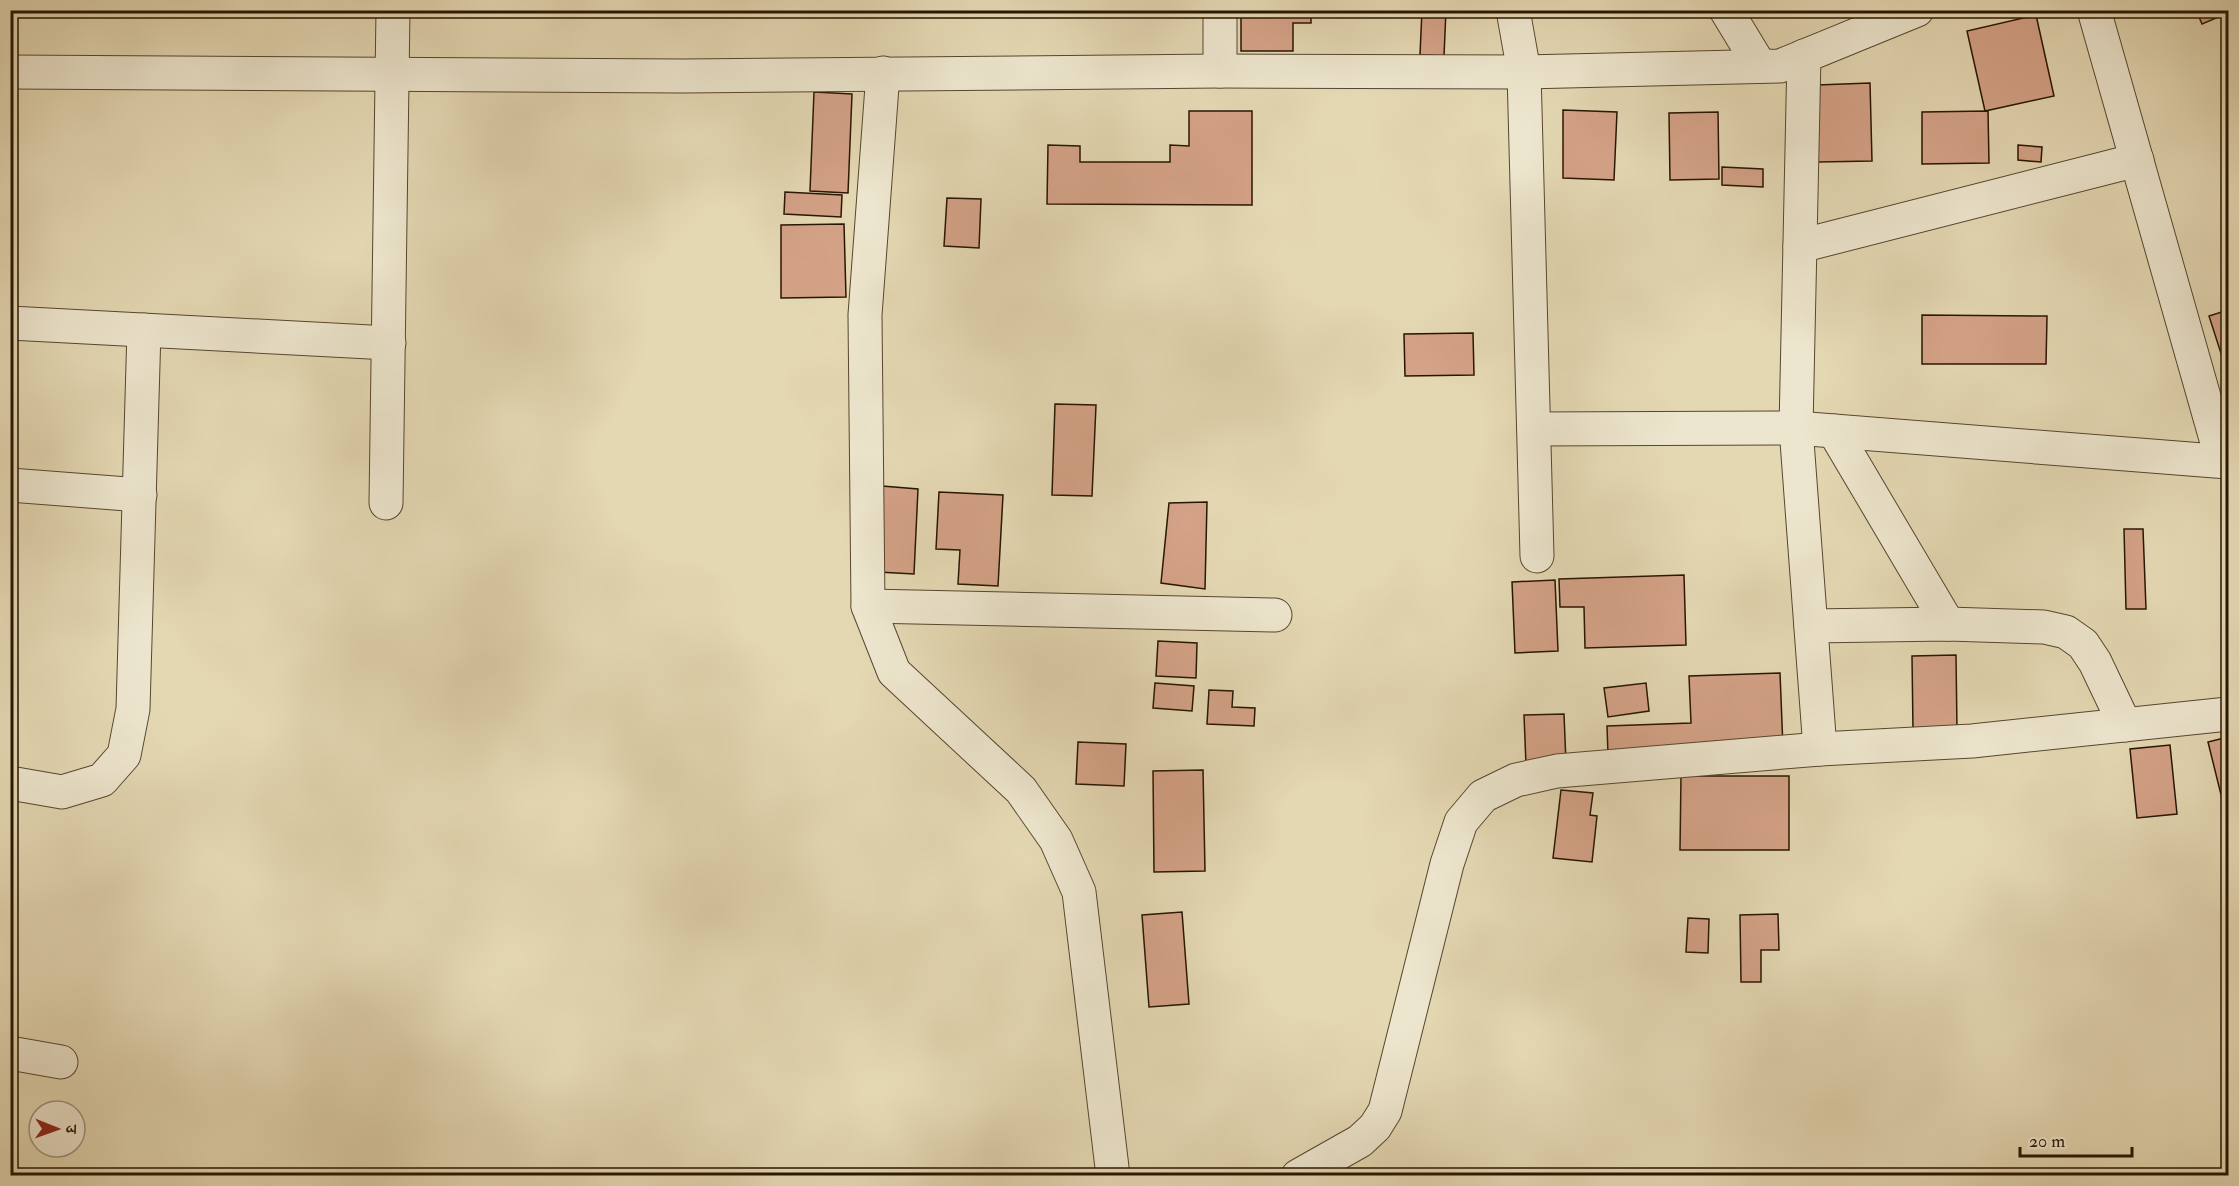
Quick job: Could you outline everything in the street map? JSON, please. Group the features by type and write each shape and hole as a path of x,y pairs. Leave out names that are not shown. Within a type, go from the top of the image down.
{"street":[{"path":"386,503 393,10"},
{"path":"1220,10 1221,71"},
{"path":"1513,10 1524,72 1537,556"},
{"path":"1726,10 1760,66"},
{"path":"10,72 683,76 1221,71 1524,72 1780,66 1917,10"},
{"path":"1534,429 1796,428 2225,461 2094,10"},
{"path":"1804,56 1796,428 1820,749"},
{"path":"883,74 865,315 868,606 894,672 1021,790 1056,840 1079,892 1113,1176"},
{"path":"1800,246 2137,160"},
{"path":"10,323 388,343"},
{"path":"10,783 62,792 102,780 124,755 133,709 144,330"},
{"path":"1834,431 1948,624"},
{"path":"10,485 140,495"},
{"path":"868,606 1275,615"},
{"path":"1810,626 1948,624 2044,627 2066,632 2083,644 2095,662 2126,725"},
{"path":"1298,1176 1360,1141 1375,1127 1385,1111 1447,864 1461,822 1483,796 1516,780 1557,771 1820,749 1972,741 2229,714"},
{"path":"10,1053 61,1062"}],"building":[{"path":"1241,10 1311,10 1311,23 1293,23 1293,51 1241,51"},
{"path":"1422,10 1446,10 1444,56 1420,55"},
{"path":"2196,10 2228,10 2228,13 2202,24"},
{"path":"2036,15 2054,96 1985,111 1967,31"},
{"path":"1870,83 1872,161 1818,162 1817,85"},
{"path":"814,92 852,94 848,193 810,191"},
{"path":"1563,110 1617,112 1614,180 1563,178"},
{"path":"1189,111 1252,111 1252,205 1047,204 1048,145 1080,146 1080,162 1170,162 1170,145 1189,146"},
{"path":"1988,111 1989,163 1922,164 1922,112"},
{"path":"1718,112 1719,179 1670,180 1669,113"},
{"path":"2018,145 2042,147 2041,162 2018,160"},
{"path":"1722,167 1763,169 1763,187 1722,185"},
{"path":"785,192 842,195 841,217 784,214"},
{"path":"947,198 981,199 979,248 944,246"},
{"path":"844,224 846,297 781,298 781,225"},
{"path":"2228,310 2228,375 2209,316"},
{"path":"1922,315 2047,316 2046,364 1922,364"},
{"path":"1473,333 1474,375 1405,376 1404,334"},
{"path":"1055,404 1096,405 1092,496 1052,495"},
{"path":"882,486 918,489 914,574 878,572"},
{"path":"939,492 1003,495 998,586 958,584 960,550 936,549"},
{"path":"1207,502 1205,589 1161,583 1169,503"},
{"path":"2124,529 2143,529 2146,609 2126,609"},
{"path":"1684,575 1686,645 1585,648 1584,607 1560,607 1559,579"},
{"path":"1555,580 1558,651 1515,653 1512,582"},
{"path":"1158,641 1197,643 1196,678 1156,676"},
{"path":"1956,655 1957,729 1913,730 1912,656"},
{"path":"1780,673 1783,748 1608,755 1607,726 1691,723 1689,676"},
{"path":"1155,683 1194,686 1192,711 1153,708"},
{"path":"1646,683 1649,711 1608,717 1604,688"},
{"path":"1209,690 1233,691 1232,707 1255,708 1254,726 1207,724"},
{"path":"1564,714 1566,763 1526,765 1524,715"},
{"path":"2228,737 2228,814 2226,815 2208,742"},
{"path":"1078,742 1126,744 1124,786 1076,784"},
{"path":"2170,745 2177,814 2137,818 2130,749"},
{"path":"1203,770 1205,871 1154,872 1153,771"},
{"path":"1681,776 1789,776 1789,850 1680,850"},
{"path":"1561,790 1593,793 1590,815 1597,816 1592,862 1553,858"},
{"path":"1182,912 1189,1004 1149,1007 1142,915"},
{"path":"1778,914 1779,950 1761,950 1761,982 1741,982 1740,915"},
{"path":"1688,918 1709,919 1708,953 1686,952"}]}
